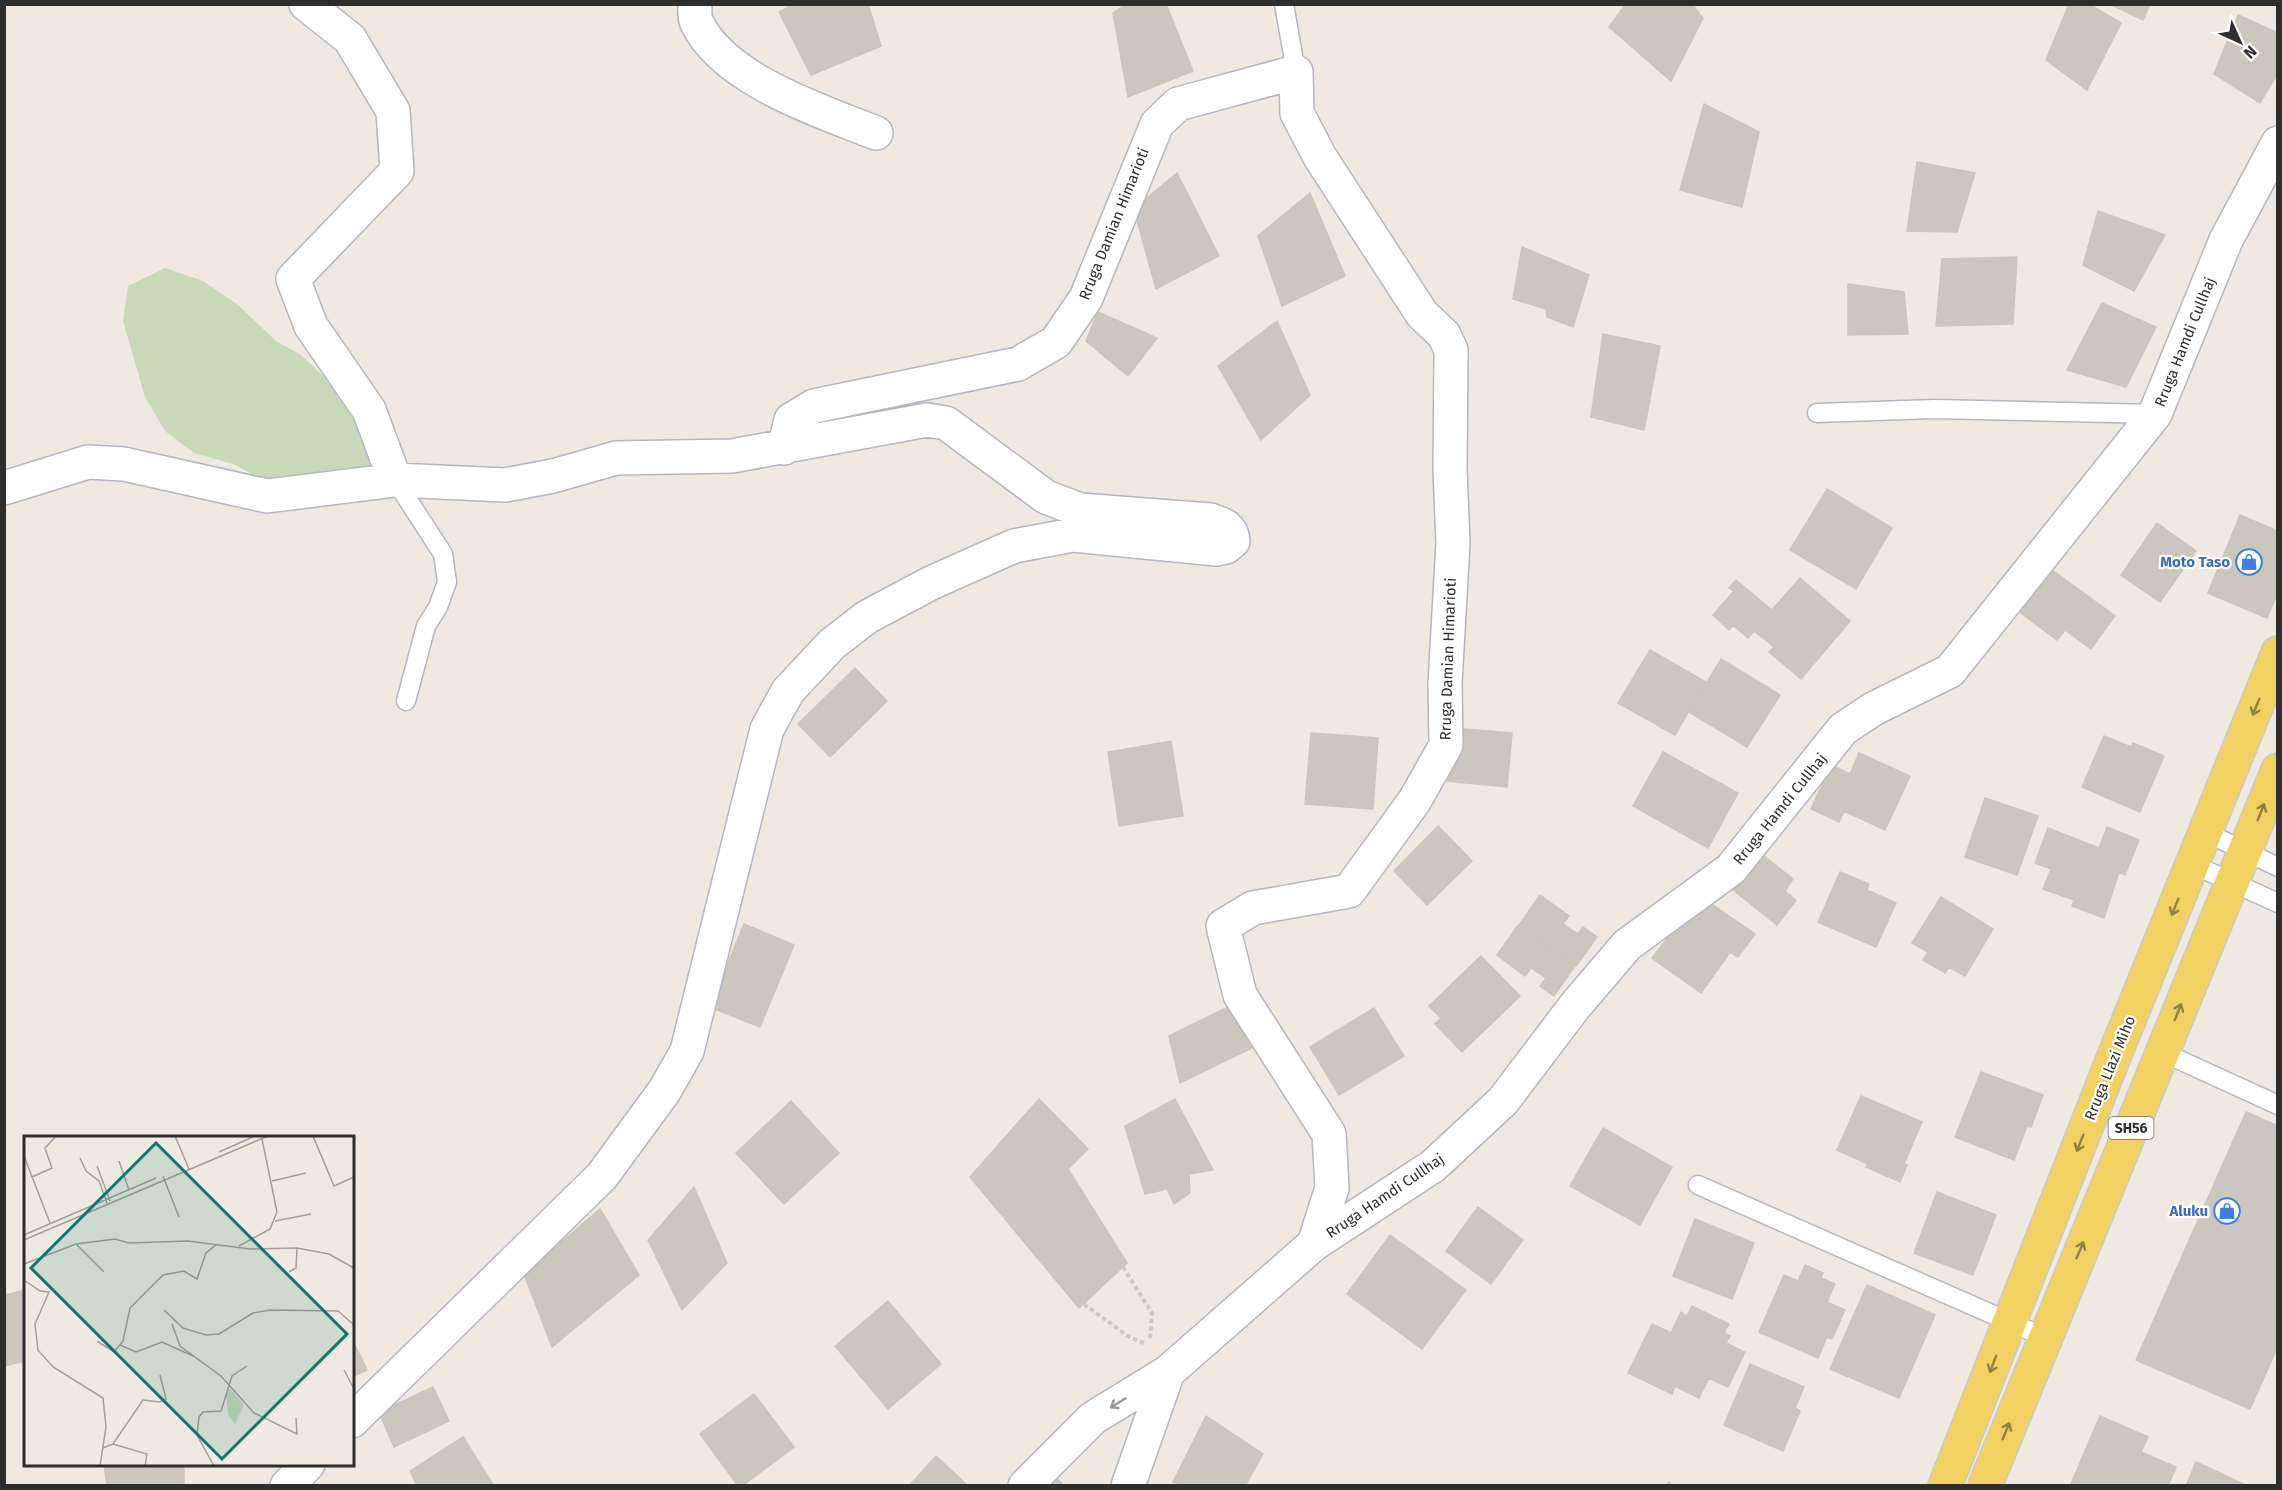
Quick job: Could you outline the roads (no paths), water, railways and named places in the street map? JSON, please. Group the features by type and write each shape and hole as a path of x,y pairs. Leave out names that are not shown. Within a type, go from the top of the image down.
{"main road":[{"name":"Rruga Llazi Miho","path":"1945,1485 2277,653"},
{"name":"SH56","path":"1985,1485 2277,770"}],"street":[{"path":"306,4 350,39 393,111 397,171 293,279 311,326 369,410 395,480"},
{"path":"695,4 696,22 724,58 791,100 876,133"},
{"name":"Rruga Damian Himarioti","path":"784,448 791,420 814,406 1018,364 1056,342 1086,298 1157,124 1178,104 1296,72 1297,113 1320,157 1422,314 1444,335 1451,350 1450,470 1453,543 1445,683 1446,745 1416,800 1348,891 1253,908 1223,926 1240,995 1329,1134 1332,1188 1314,1244"},
{"name":"Rruga Hamdi Cullhaj","path":"1128,1485 1168,1372 1314,1244 1433,1166 1503,1101 1575,1006 1627,945 1731,869 1843,729 1873,709 1950,670 2155,414 2226,240 2277,143"},
{"path":"4,488 88,462 124,464 267,496 395,480 505,484 553,476 616,458 732,456 927,420 946,423 1046,497 1080,510 1210,520 1227,526 1232,532 1233,541 1226,548 1216,549 1073,535 1014,546 913,592 867,617 832,644 788,691 767,729 687,1051 665,1090 602,1176 354,1419"},
{"path":"1025,1485 1093,1418 1168,1372"},
{"path":"287,1485 306,1466"}],"lane":[{"name":"Rruga Damian Himarioti","path":"1284,4 1296,72"},
{"path":"1817,413 1935,409 2155,414"},
{"path":"395,480 443,554 447,582 438,607 426,626 406,701"},
{"path":"2205,832 2277,867"},
{"path":"2192,864 2277,903"},
{"path":"2162,1052 2277,1106"},
{"path":"1698,1185 2044,1337"}],"place":[{"name":"Moto Taso","path":"2249,562"},
{"name":"Aluku","path":"2227,1211"}]}
